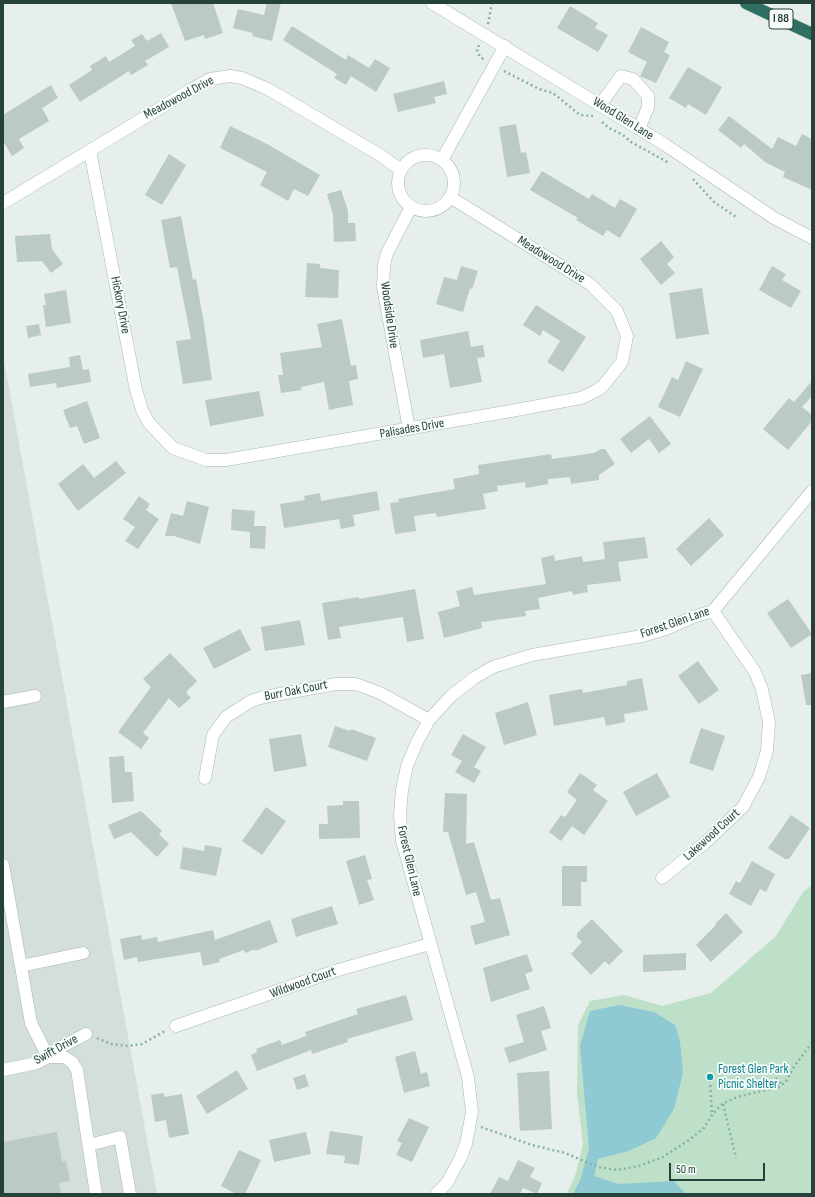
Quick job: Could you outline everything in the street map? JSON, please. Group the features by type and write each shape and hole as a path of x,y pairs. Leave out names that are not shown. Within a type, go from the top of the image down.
{"highway":[{"name":"I 88","path":"746,3 812,34"}],"street":[{"name":"Wood Glen Lane","path":"432,3 505,46 639,129 774,218 812,238"},
{"path":"442,160 505,46"},
{"name":"Meadowood Drive","path":"3,203 90,152 192,89 210,79 230,76 242,78 268,89 380,155 401,170"},
{"path":"600,105 621,76 633,79 648,96 648,107 639,129"},
{"name":"Hickory Drive","path":"90,152 136,390 142,410 149,422 173,448"},
{"path":"424,155 433,156 442,160 448,166 454,181 450,197 440,208 433,210 425,211 411,207 405,201 399,190 398,178 401,170 411,160 424,155"},
{"name":"Meadowood Drive","path":"450,197 590,284 617,311 626,336 625,345"},
{"name":"Woodside Drive","path":"410,429 383,287 387,253 411,207"},
{"name":"Palisades Drive","path":"173,448 206,460 226,460 581,398 603,386 622,362 625,345"},
{"name":"Forest Glen Lane","path":"436,1194 448,1183 461,1157 471,1125 472,1098 468,1077 402,841 400,815 402,790 407,766 417,742 429,720 458,690 474,678 493,667 512,660 642,636 666,629 693,617 714,611 812,491"},
{"name":"Lakewood Court","path":"662,878 706,842 743,807 759,777 767,751 769,722 762,689 745,657 714,611"},
{"name":"Burr Oak Court","path":"205,778 213,735 226,717 251,700 336,684 356,684 380,693 429,720"},
{"path":"3,702 36,696"},
{"path":"3,865 31,1023 48,1057 64,1057 72,1062 78,1070 96,1194"},
{"name":"Wildwood Court","path":"176,1026 338,970 430,944"},
{"path":"21,966 83,953"},
{"name":"Swift Drive","path":"3,1070 38,1063 59,1048 86,1034"},
{"path":"88,1145 120,1138 130,1194"}],"path":[{"path":"492,3 490,20 477,50 480,56 539,89 553,93 580,115 588,114 595,117"},
{"path":"599,119 609,128 671,164"},
{"path":"691,178 714,202 736,217"},
{"path":"86,1034 111,1044 128,1046 142,1044 176,1026"},
{"path":"471,1125 532,1145 565,1153 598,1167 617,1170 639,1166 663,1157 704,1128 712,1115 722,1104 737,1097 769,1090 782,1085 812,1043"},
{"path":"776,1078 782,1085"},
{"path":"710,1080 712,1115"},
{"path":"722,1104 736,1158"}],"shaded area":[{"path":"3,356 157,1194 3,1194"}],"green space":[{"path":"812,885 812,1194 567,1194 576,1173 583,1144 577,1094 578,1025 590,1001 624,995 662,1006 711,993 776,936 803,892"}],"water":[{"path":"619,1005 654,1012 675,1025 680,1041 683,1073 674,1109 656,1138 629,1151 598,1159 594,1176 619,1184 674,1181 686,1194 573,1194 581,1178 589,1148 580,1046 590,1011"}],"building":[{"path":"171,3 213,3 223,33 205,39 204,35 185,41"},
{"path":"267,3 281,3 272,41 252,36 253,33 233,28 238,9 264,15"},
{"path":"570,6 598,23 595,28 608,35 598,52 557,28"},
{"path":"292,26 346,60 348,55 369,68 375,59 390,68 376,92 351,76 346,85 334,78 337,74 283,40"},
{"path":"641,27 669,42 664,52 670,55 656,83 640,76 647,62 628,52"},
{"path":"161,33 169,47 145,61 148,65 131,75 129,71 80,102 69,85 92,70 90,66 106,56 109,62 135,46 131,40 142,34 147,41"},
{"path":"688,67 722,87 706,115 688,104 686,108 669,98"},
{"path":"444,81 447,94 434,97 436,103 398,112 393,94"},
{"path":"51,85 58,98 42,108 49,121 19,139 24,148 12,156 3,141 3,115"},
{"path":"729,116 772,149 778,137 796,146 802,134 812,139 812,190 783,177 785,172 765,162 744,144 741,148 718,130"},
{"path":"516,124 521,153 526,152 530,173 507,177 499,127"},
{"path":"230,126 267,144 320,175 308,196 294,189 288,201 260,185 267,172 220,148"},
{"path":"169,154 186,165 162,205 145,195"},
{"path":"542,171 589,199 592,194 615,208 620,199 637,209 620,238 607,230 603,236 576,220 578,218 530,190"},
{"path":"341,190 348,211 348,223 355,223 356,241 334,242 333,215 327,194"},
{"path":"181,216 193,280 196,279 212,380 183,384 176,341 191,339 177,267 170,268 161,220"},
{"path":"50,234 52,249 63,264 51,273 42,261 17,262 15,236"},
{"path":"661,241 674,257 667,264 675,273 661,285 640,259"},
{"path":"307,263 320,264 320,268 339,270 338,298 305,297"},
{"path":"461,266 478,271 472,289 470,288 463,312 436,304 444,277 457,280"},
{"path":"772,266 786,274 782,280 801,291 791,308 759,290"},
{"path":"702,288 709,334 676,339 669,293"},
{"path":"66,290 71,323 46,327 43,305 46,305 44,294"},
{"path":"536,305 586,337 563,372 547,362 560,341 543,330 540,336 523,325"},
{"path":"342,319 351,366 356,365 358,379 349,381 353,405 329,410 324,382 301,387 302,390 281,393 278,375 283,375 280,353 322,347 317,324"},
{"path":"39,324 41,335 28,338 26,326"},
{"path":"468,331 471,347 483,345 485,357 477,358 482,382 450,388 444,354 423,358 420,340"},
{"path":"80,355 83,370 89,369 91,382 57,388 56,383 30,387 28,374 70,367 69,357"},
{"path":"686,361 703,369 680,417 658,407 672,377 678,380"},
{"path":"812,381 812,396 802,407 812,415 812,421 788,450 763,429 789,398 794,402"},
{"path":"259,391 264,416 210,426 205,400"},
{"path":"87,401 100,438 84,444 77,426 70,428 63,410"},
{"path":"650,416 671,444 659,453 649,439 631,453 620,439"},
{"path":"601,449 605,449 615,464 599,475 599,480 571,484 570,477 548,479 548,484 526,488 525,482 497,486 498,491 483,494 486,509 437,517 436,513 414,516 416,531 395,534 390,503 399,502 398,499 455,489 453,479 479,474 478,465 551,454 552,459 594,453"},
{"path":"116,461 126,473 78,511 58,484 83,464 94,478"},
{"path":"377,491 380,510 353,515 355,526 341,529 339,519 284,528 280,504 305,500 304,496 320,493 321,501"},
{"path":"139,496 150,504 146,510 159,519 138,549 125,541 135,527 123,519"},
{"path":"187,501 209,507 200,544 174,536 165,536 171,513 183,516"},
{"path":"232,509 255,511 254,526 266,526 265,549 250,548 250,532 231,530"},
{"path":"709,518 724,535 691,566 676,549"},
{"path":"645,537 648,558 618,562 621,581 587,585 588,592 573,595 572,591 538,598 540,609 525,611 526,616 481,622 482,628 444,638 438,612 460,606 456,591 472,587 474,595 546,584 541,558 554,555 555,561 582,556 583,562 605,559 603,542"},
{"path":"415,589 424,639 407,642 403,617 339,627 341,638 328,640 322,603 359,597 359,599"},
{"path":"788,599 812,634 791,648 767,613"},
{"path":"300,620 305,645 265,651 261,627"},
{"path":"240,629 251,650 214,669 203,648"},
{"path":"170,653 197,681 186,692 191,698 179,708 169,698 143,733 149,738 141,749 118,732 151,687 143,679"},
{"path":"698,661 719,690 699,704 678,676"},
{"path":"812,673 812,705 806,705 801,675"},
{"path":"642,678 648,710 624,714 625,722 606,726 604,717 554,726 549,695 582,689 583,693 627,685 627,681"},
{"path":"528,702 537,735 504,745 495,713"},
{"path":"335,726 350,731 351,729 376,738 367,761 328,747"},
{"path":"701,728 725,736 713,771 689,763"},
{"path":"301,734 307,766 274,772 269,739"},
{"path":"463,734 486,747 474,767 481,771 474,783 455,772 462,761 451,755"},
{"path":"124,756 125,772 132,772 134,801 112,803 109,757"},
{"path":"580,773 597,785 593,790 608,801 584,835 572,826 561,841 549,832 561,815 565,817 577,800 567,792"},
{"path":"657,773 670,797 636,816 623,792"},
{"path":"445,793 467,794 466,844 474,842 491,900 500,898 510,935 475,945 470,926 485,922 476,892 466,895 448,832 443,832"},
{"path":"343,801 359,801 360,838 319,839 319,824 328,824 327,806 343,805"},
{"path":"266,807 286,821 262,855 242,841"},
{"path":"141,811 162,831 159,834 169,844 157,857 131,832 114,839 108,825"},
{"path":"791,815 810,828 789,859 785,859 768,848"},
{"path":"205,845 222,848 216,876 180,869 183,847 204,851"},
{"path":"365,855 372,879 367,880 374,900 359,905 346,861"},
{"path":"752,861 775,874 766,892 760,889 751,906 729,894 736,881 740,883"},
{"path":"562,866 587,866 587,882 581,882 581,906 562,906"},
{"path":"332,906 338,924 296,937 291,919"},
{"path":"726,913 743,932 711,962 696,945"},
{"path":"592,919 623,951 609,965 605,961 591,975 571,954 582,942 577,937 577,933"},
{"path":"270,920 278,942 255,951 255,949 245,953 244,950 219,959 220,962 203,966 200,952 138,962 137,957 124,960 120,939 141,935 142,940 157,937 158,942 213,930 215,940"},
{"path":"686,953 686,970 643,972 643,955"},
{"path":"527,954 533,971 525,974 530,989 491,1002 483,968"},
{"path":"406,995 413,1020 347,1039 348,1042 312,1054 311,1050 257,1071 251,1055 257,1052 256,1049 280,1040 282,1045 306,1036 305,1032 358,1014 356,1009"},
{"path":"544,1006 551,1028 541,1031 547,1050 509,1063 504,1048 524,1042 516,1015"},
{"path":"415,1051 421,1074 427,1072 430,1086 404,1093 395,1057"},
{"path":"237,1070 248,1089 207,1114 196,1096"},
{"path":"549,1071 552,1129 520,1131 517,1073"},
{"path":"305,1074 309,1086 297,1090 293,1078"},
{"path":"164,1093 164,1097 182,1094 189,1134 169,1138 166,1120 155,1122 151,1095"},
{"path":"409,1118 429,1127 412,1162 396,1155 402,1143 397,1141"},
{"path":"330,1131 363,1136 359,1165 344,1163 345,1156 326,1154"},
{"path":"57,1132 62,1162 66,1161 70,1181 59,1183 61,1194 3,1194 3,1142"},
{"path":"306,1132 311,1154 274,1162 269,1140"},
{"path":"239,1150 261,1160 245,1194 236,1194 221,1186"},
{"path":"518,1160 535,1168 530,1177 542,1183 537,1194 523,1188 520,1194 490,1194 499,1177 508,1181"}],"place":[{"name":"Forest Glen Park Picnic Shelter","path":"710,1077"}]}
